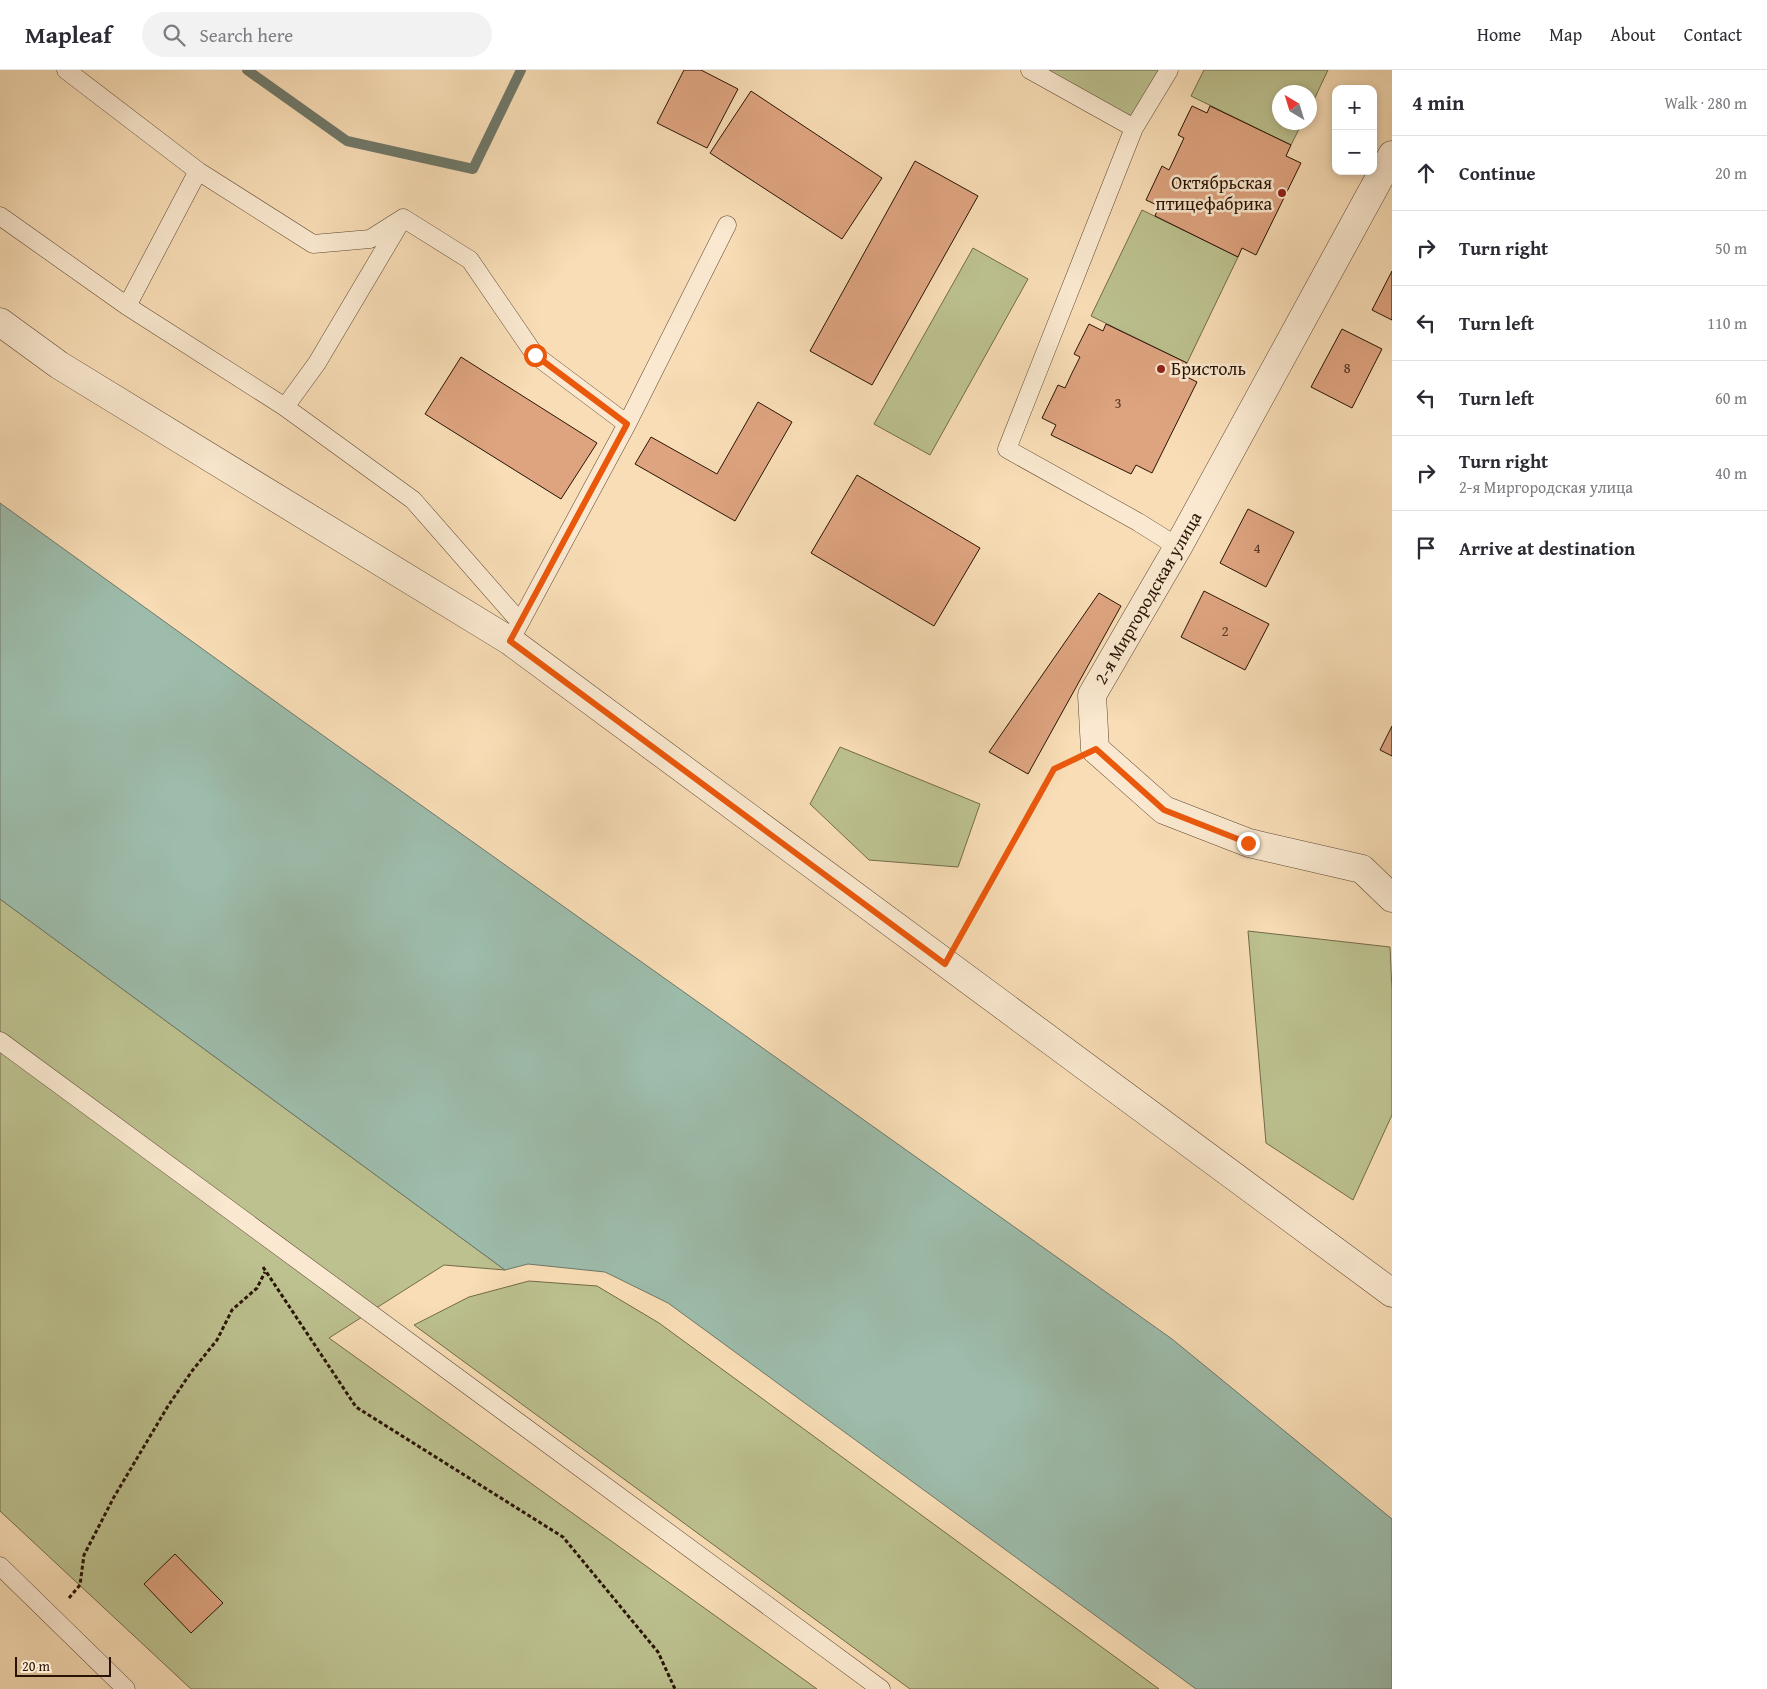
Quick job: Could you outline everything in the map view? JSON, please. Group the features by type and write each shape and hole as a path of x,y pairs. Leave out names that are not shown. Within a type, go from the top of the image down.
{"street":[{"name":"2-я Миргородская улица","path":"1096,749 1092,695 1178,547 1392,155"},
{"path":"0,322 59,365 515,631 945,964 1392,1293"},
{"path":"1096,749 1164,810 1248,843 1362,868 1392,898"}],"lane":[{"path":"66,70 198,171 313,244 370,239 402,218"},
{"path":"1030,70 1134,128"},
{"path":"1169,70 1134,128 1007,449 1138,522 1178,547"},
{"path":"128,306 198,171"},
{"path":"0,216 128,306 285,407 413,500 515,631 627,424 727,225"},
{"path":"285,407 317,363 402,218"},
{"path":"402,218 470,260 535,355 627,424"},
{"path":"0,1041 881,1689"},
{"path":"0,1566 126,1689"}],"path":[{"path":"945,964 1054,769 1096,749"},
{"path":"262,1266 356,1407 563,1537 658,1652 675,1689"},
{"path":"53,1618 80,1585 84,1555 114,1497 168,1406 192,1371 217,1340 232,1310 257,1288 265,1272"}],"green space":[{"path":"1030,70 1169,70 1134,128"},
{"path":"1204,70 1328,70 1317,93 1317,85 1272,85 1272,130 1298,130 1291,145 1191,96"},
{"path":"1142,210 1238,257 1187,363 1091,316"},
{"path":"973,248 1028,279 930,455 874,424"},
{"path":"840,747 980,804 958,867 869,860 810,804"},
{"path":"0,899 505,1270 444,1265 329,1338 817,1689 191,1689 0,1511"},
{"path":"1248,931 1390,947 1392,1115 1353,1200 1266,1143"},
{"path":"529,1281 597,1286 659,1323 1159,1689 910,1689 414,1325 469,1297"}],"shaded area":[{"path":"0,503 297,717 1172,1339 1392,1519 1392,1689 1196,1689 668,1303 605,1272 528,1264 505,1270 0,899"}],"building":[{"path":"684,70 701,70 738,89 707,148 657,123"},
{"path":"751,91 882,178 842,239 710,153"},
{"path":"1192,106 1207,113 1210,106 1291,145 1286,156 1301,163 1256,255 1242,248 1238,257 1155,216 1159,206 1146,200 1162,166 1169,170 1184,138 1178,135"},
{"path":"915,161 978,196 872,385 810,351"},
{"path":"1392,271 1392,320 1372,310"},
{"path":"1089,324 1103,331 1106,324 1187,363 1181,374 1197,382 1152,473 1136,465 1131,474 1051,435 1056,425 1042,418 1058,385 1065,388 1080,357 1074,354"},
{"path":"1342,329 1382,349 1352,408 1311,387"},
{"path":"461,357 597,443 561,499 425,414"},
{"path":"758,402 792,422 735,521 635,464 651,437 717,474"},
{"path":"857,475 980,548 934,626 811,553"},
{"path":"1248,509 1294,532 1266,587 1220,563"},
{"path":"1204,591 1269,624 1245,670 1181,637"},
{"path":"1099,593 1121,606 1028,774 989,752"},
{"path":"1392,726 1392,756 1380,750"},
{"path":"175,1554 223,1603 191,1633 144,1584"}],"waterway":[{"path":"247,70 347,141 473,169 521,70"}],"place":[{"name":"Октябрьская птицефабрика","path":"1282,193"},
{"name":"Бристоль","path":"1161,369"}],"route":[{"path":"535,355 627,424 510,641 945,964 1054,769 1096,749 1164,810 1248,843"}]}
